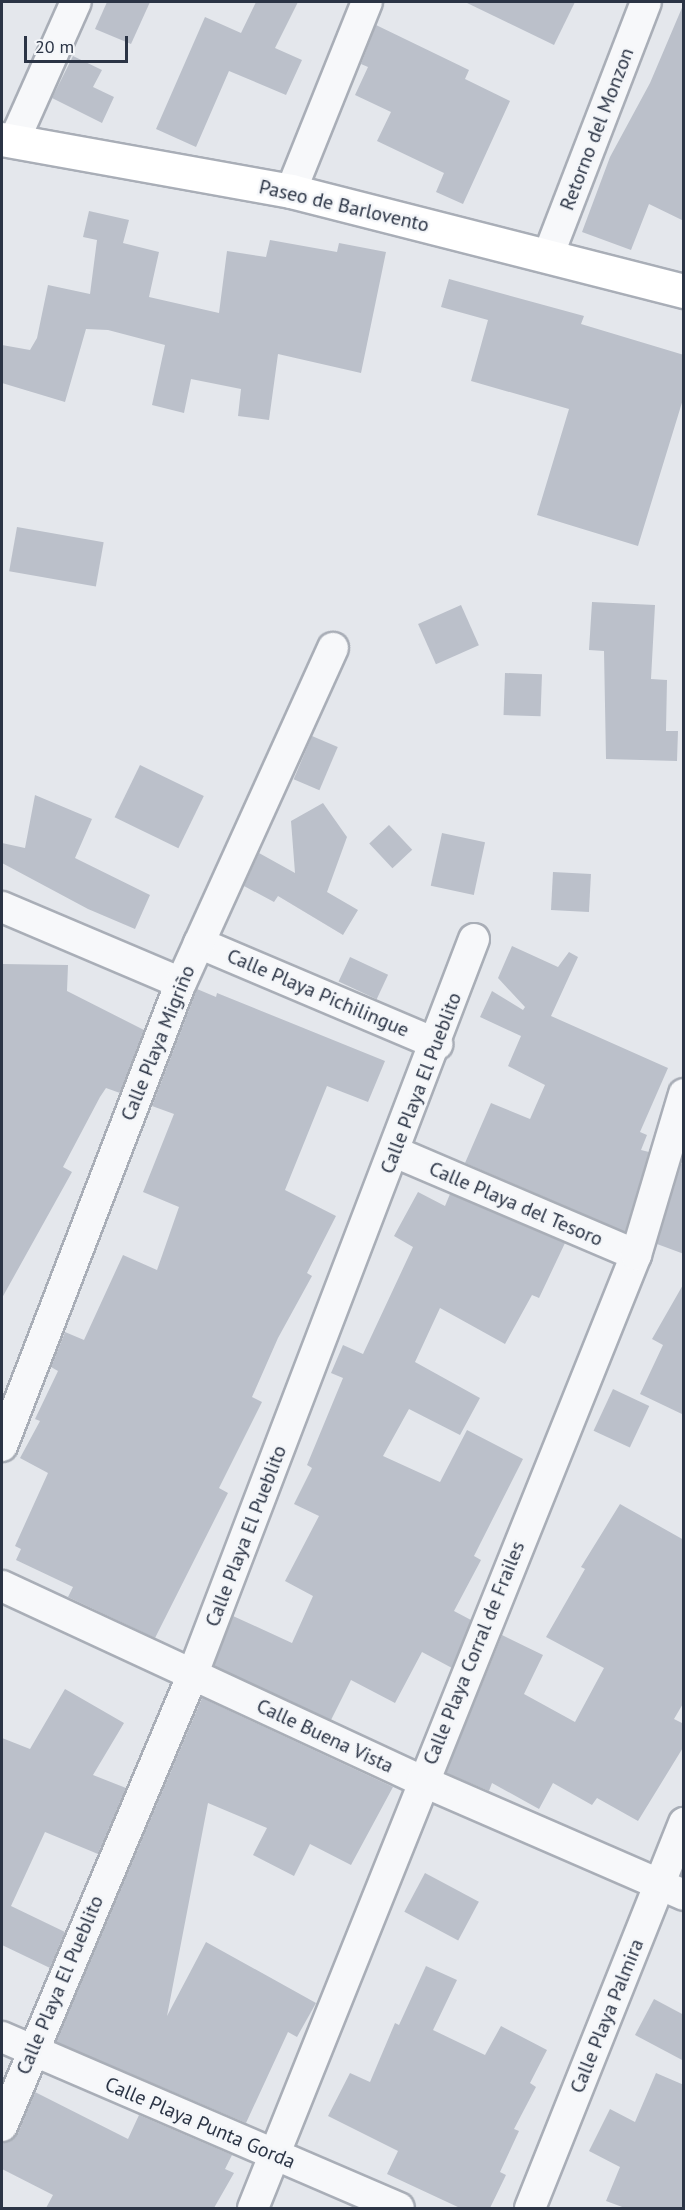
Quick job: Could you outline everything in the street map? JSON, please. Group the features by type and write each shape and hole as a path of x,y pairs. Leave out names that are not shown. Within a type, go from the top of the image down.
{"street":[{"path":"8,140 76,2"},
{"path":"291,191 367,2"},
{"name":"Retorno del Monzon","path":"548,256 646,2"},
{"name":"Paseo de Barlovento","path":"8,140 291,191 684,291"},
{"name":"Calle Playa Migriño","path":"2,1446 198,942 333,648"},
{"path":"2,908 181,983"},
{"name":"Calle Playa El Pueblito","path":"2,2127 32,2050 192,1676 437,1044 474,939"},
{"name":"Calle Playa Pichilingue","path":"198,942 437,1044"},
{"name":"Calle Playa Corral de Frailes","path":"253,2208 276,2155 422,1781 636,1255 681,1105"},
{"name":"Calle Playa del Tesoro","path":"395,1152 636,1255"},
{"name":"Calle Buena Vista","path":"2,1586 422,1781 672,1890"},
{"name":"Calle Playa Palmira","path":"530,2208 672,1890 684,1823"},
{"name":"Calle Playa Punta Gorda","path":"2,2037 399,2208"}],"building":[{"path":"107,2 150,2 131,44 95,29"},
{"path":"256,2 298,2 275,48 302,60 286,95 229,71 196,147 156,129 205,17 241,33"},
{"path":"465,2 575,2 554,45"},
{"path":"684,3 684,221 649,204 631,250 582,232 610,157 650,83"},
{"path":"376,25 469,70 465,79 510,101 463,204 436,192 444,173 377,141 391,112 355,95 368,67 361,64"},
{"path":"73,56 102,70 93,87 114,97 102,123 52,98"},
{"path":"89,211 129,220 123,243 159,252 149,297 219,313 227,251 266,257 270,240 337,252 339,243 386,252 361,373 278,354 269,420 238,416 241,389 191,379 184,413 152,405 165,345 108,330 86,329 65,402 2,383 2,345 30,350 37,338 48,285 90,294 97,240 83,237"},
{"path":"449,279 584,316 581,324 684,355 684,396 638,546 537,515 569,409 471,381 488,320 441,307"},
{"path":"17,527 104,542 96,587 9,571"},
{"path":"592,602 655,605 651,679 667,680 666,731 678,731 677,761 606,759 604,651 589,650"},
{"path":"461,605 479,645 436,664 418,624"},
{"path":"505,673 542,674 541,716 504,715"},
{"path":"312,736 338,747 319,790 294,779"},
{"path":"140,765 204,796 178,848 115,817"},
{"path":"35,795 92,819 75,858 150,895 135,929 88,909 2,863 2,843 25,848"},
{"path":"323,803 347,837 327,892 358,910 343,935 278,896 274,902 244,886 259,853 295,873 291,821"},
{"path":"389,825 412,850 392,868 369,843"},
{"path":"442,833 485,842 474,895 431,886"},
{"path":"553,872 591,874 589,912 551,910"},
{"path":"512,946 558,967 569,952 578,957 551,1016 668,1068 640,1132 647,1135 641,1150 649,1152 625,1232 465,1163 491,1103 530,1119 545,1085 508,1066 521,1036 480,1017 492,991 523,1010 525,1007 498,978"},
{"path":"350,957 388,975 377,999 339,981"},
{"path":"2,964 68,965 67,991 144,1030 120,1093 106,1088 100,1097 63,1167 72,1172 2,1298"},
{"path":"197,989 216,997 217,993 385,1061 368,1102 327,1086 285,1190 336,1216 307,1273 312,1276 278,1338 252,1397 262,1402 219,1488 228,1493 155,1638 68,1597 73,1587 16,1560 21,1549 15,1546 48,1473 20,1458 40,1421 35,1419 58,1371 51,1367 65,1332 84,1340 123,1255 157,1270 179,1207 143,1192 174,1114 152,1106"},
{"path":"681,1164 684,1165 684,1254 657,1244"},
{"path":"418,1192 445,1206 450,1194 565,1243 539,1298 532,1295 505,1344 440,1308 415,1362 480,1398 460,1435 409,1409 383,1456 440,1482 467,1430 523,1459 474,1556 481,1560 454,1611 471,1620 452,1668 422,1652 395,1703 351,1680 331,1720 214,1666 233,1616 292,1643 313,1596 285,1581 319,1516 294,1504 312,1468 307,1465 343,1378 331,1373 343,1345 363,1354 413,1247 394,1236"},
{"path":"684,1283 684,1415 640,1394 663,1345 652,1339"},
{"path":"613,1389 649,1406 630,1448 594,1431"},
{"path":"620,1504 684,1540 684,1702 674,1719 684,1724 684,1746 638,1821 597,1798 592,1805 553,1783 539,1809 492,1783 489,1791 446,1773 502,1635 543,1655 524,1694 575,1722 604,1668 546,1637 585,1569 581,1567"},
{"path":"65,1689 124,1723 93,1775 126,1788 98,1854 45,1832 11,1906 65,1932 50,1968 2,1945 2,1738 30,1749"},
{"path":"202,1698 393,1787 351,1865 310,1844 294,1876 253,1855 267,1828 208,1803 167,2016 206,1942 316,2003 297,2037 288,2032 246,2123 56,2042"},
{"path":"425,1873 479,1902 458,1940 404,1912"},
{"path":"426,1966 457,1980 433,2030 485,2055 501,2026 547,2050 530,2083 536,2087 514,2129 519,2131 500,2172 506,2175 490,2208 460,2208 387,2174 398,2151 328,2116 350,2073 370,2082 395,2023 399,2025"},
{"path":"654,1999 684,2015 684,2061 635,2035"},
{"path":"656,2073 684,2085 684,2208 625,2208 606,2201 620,2167 589,2151 610,2109 635,2122"},
{"path":"35,2092 128,2139 139,2115 232,2155 225,2169 234,2173 214,2208 46,2208 53,2195 2,2169 2,2143 18,2133"}]}
